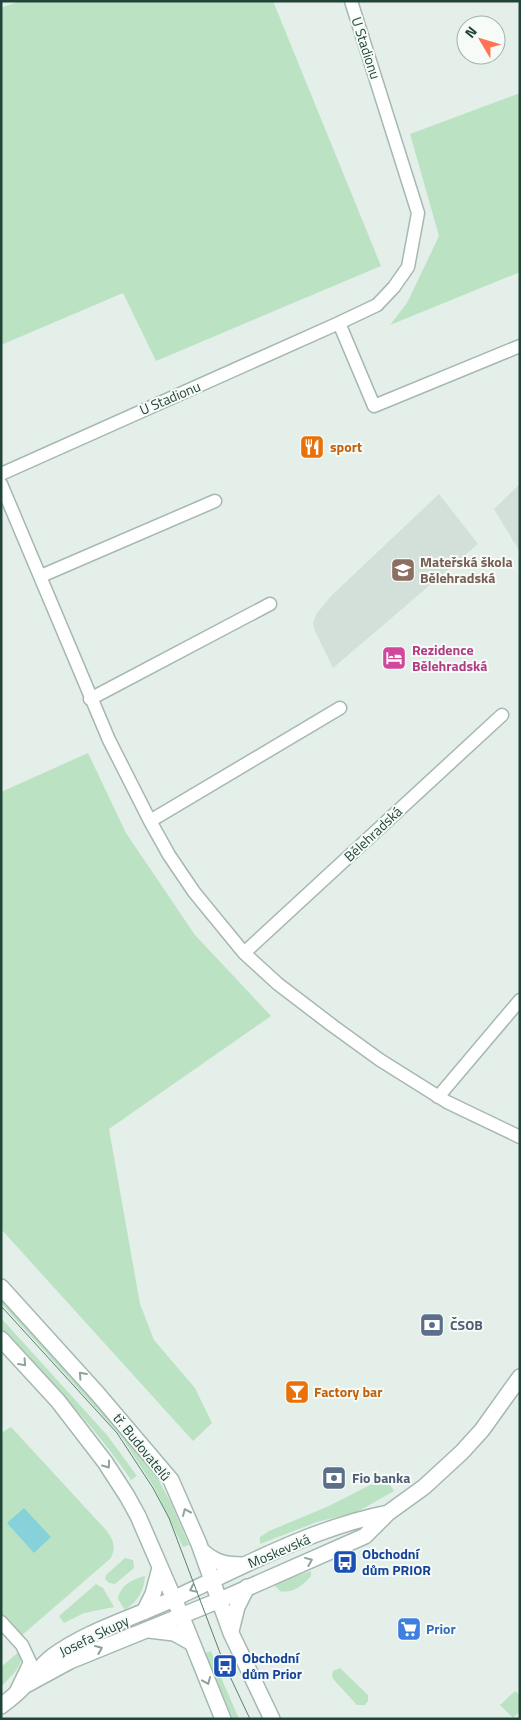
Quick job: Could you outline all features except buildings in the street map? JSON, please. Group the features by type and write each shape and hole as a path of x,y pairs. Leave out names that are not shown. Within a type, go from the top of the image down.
{"street":[{"name":"U Stadionu","path":"1,474 377,305 394,287 408,267 418,213 351,1"},
{"path":"339,323 374,406 520,346"},
{"path":"1,484 109,740 150,821 194,892 244,953 278,984 333,1026 380,1060 438,1097 520,1137"},
{"path":"41,576 215,501"},
{"path":"90,698 270,604"},
{"path":"150,821 340,708"},
{"name":"Bělehradská","path":"244,953 502,715"},
{"path":"438,1097 520,1000"},
{"name":"tř. Budovatelů","path":"1,1287 103,1399 171,1480 201,1550 231,1631 272,1719"},
{"path":"1,1339 58,1401 114,1474 138,1516 223,1719"},
{"name":"Moskevská","path":"181,1615 220,1600 365,1536 388,1513 424,1487 462,1452 482,1430 520,1377"},
{"name":"Moskevská","path":"174,1599 245,1565 352,1521 388,1513"},
{"path":"201,1550 216,1561 231,1565 245,1565"},
{"path":"144,1612 153,1594 160,1568"},
{"path":"231,1631 240,1599 247,1587"},
{"name":"Josefa Skupy","path":"19,1691 38,1668 69,1646 174,1599"},
{"name":"Josefa Skupy","path":"1,1706 19,1691 70,1661 181,1615"},
{"path":"1,1622 22,1645 30,1662 19,1691"},
{"path":"146,1629 174,1633 192,1643"}],"shaded area":[{"path":"520,484 520,552 494,509"},
{"name":"Mateřská škola Bělehradská","path":"439,494 478,544 333,668 315,631 313,623 317,613 331,596"}],"green space":[{"path":"20,1 273,1 381,266 156,361 123,293 1,345 1,8"},
{"path":"520,93 520,272 390,325 407,303 439,236 410,134"},
{"path":"88,753 126,833 195,935 271,1016 109,1129 140,1304 154,1340 195,1388 212,1423 193,1441 1,1229 1,792"},
{"path":"1,1292 151,1466 171,1503 189,1545 183,1547 154,1487 121,1436 1,1303"},
{"path":"1,1318 107,1435 137,1476 131,1480 117,1459 85,1420 1,1328"},
{"path":"11,1427 106,1530 114,1547 111,1558 20,1637 1,1616 1,1433"},
{"path":"388,1482 394,1491 357,1512 317,1522 260,1544 260,1537 269,1531 329,1506 370,1485"},
{"path":"125,1558 133,1560 134,1568 115,1584 109,1583 105,1579 106,1575"},
{"path":"311,1571 311,1576 293,1590 280,1591 273,1584"},
{"path":"145,1576 140,1595 125,1610 118,1599 121,1590 132,1581"},
{"path":"96,1584 103,1588 114,1607 84,1613 64,1623 59,1616"},
{"path":"22,1649 19,1666 1,1687 1,1667"},
{"path":"211,1651 239,1719 233,1719 205,1653"},
{"path":"340,1668 368,1695 368,1701 365,1705 357,1705 334,1680 332,1677 333,1671"},
{"path":"515,1691 520,1695 520,1711 513,1718 500,1705"}],"water":[{"path":"24,1508 51,1537 34,1553 7,1523"}],"tram line":[{"path":"1,1306 117,1433 153,1488 169,1518 225,1666 250,1719"}],"place":[{"name":"sport","path":"312,447"},
{"name":"Mateřská škola Bělehradská","path":"403,570"},
{"name":"Rezidence Bělehradská","path":"394,658"},
{"name":"ČSOB","path":"432,1325"},
{"name":"Factory bar","path":"297,1392"},
{"name":"Fio banka","path":"334,1478"},
{"name":"Obchodní dům PRIOR","path":"345,1562"},
{"name":"Prior","path":"409,1629"},
{"name":"Obchodní dům Prior","path":"225,1666"}]}
